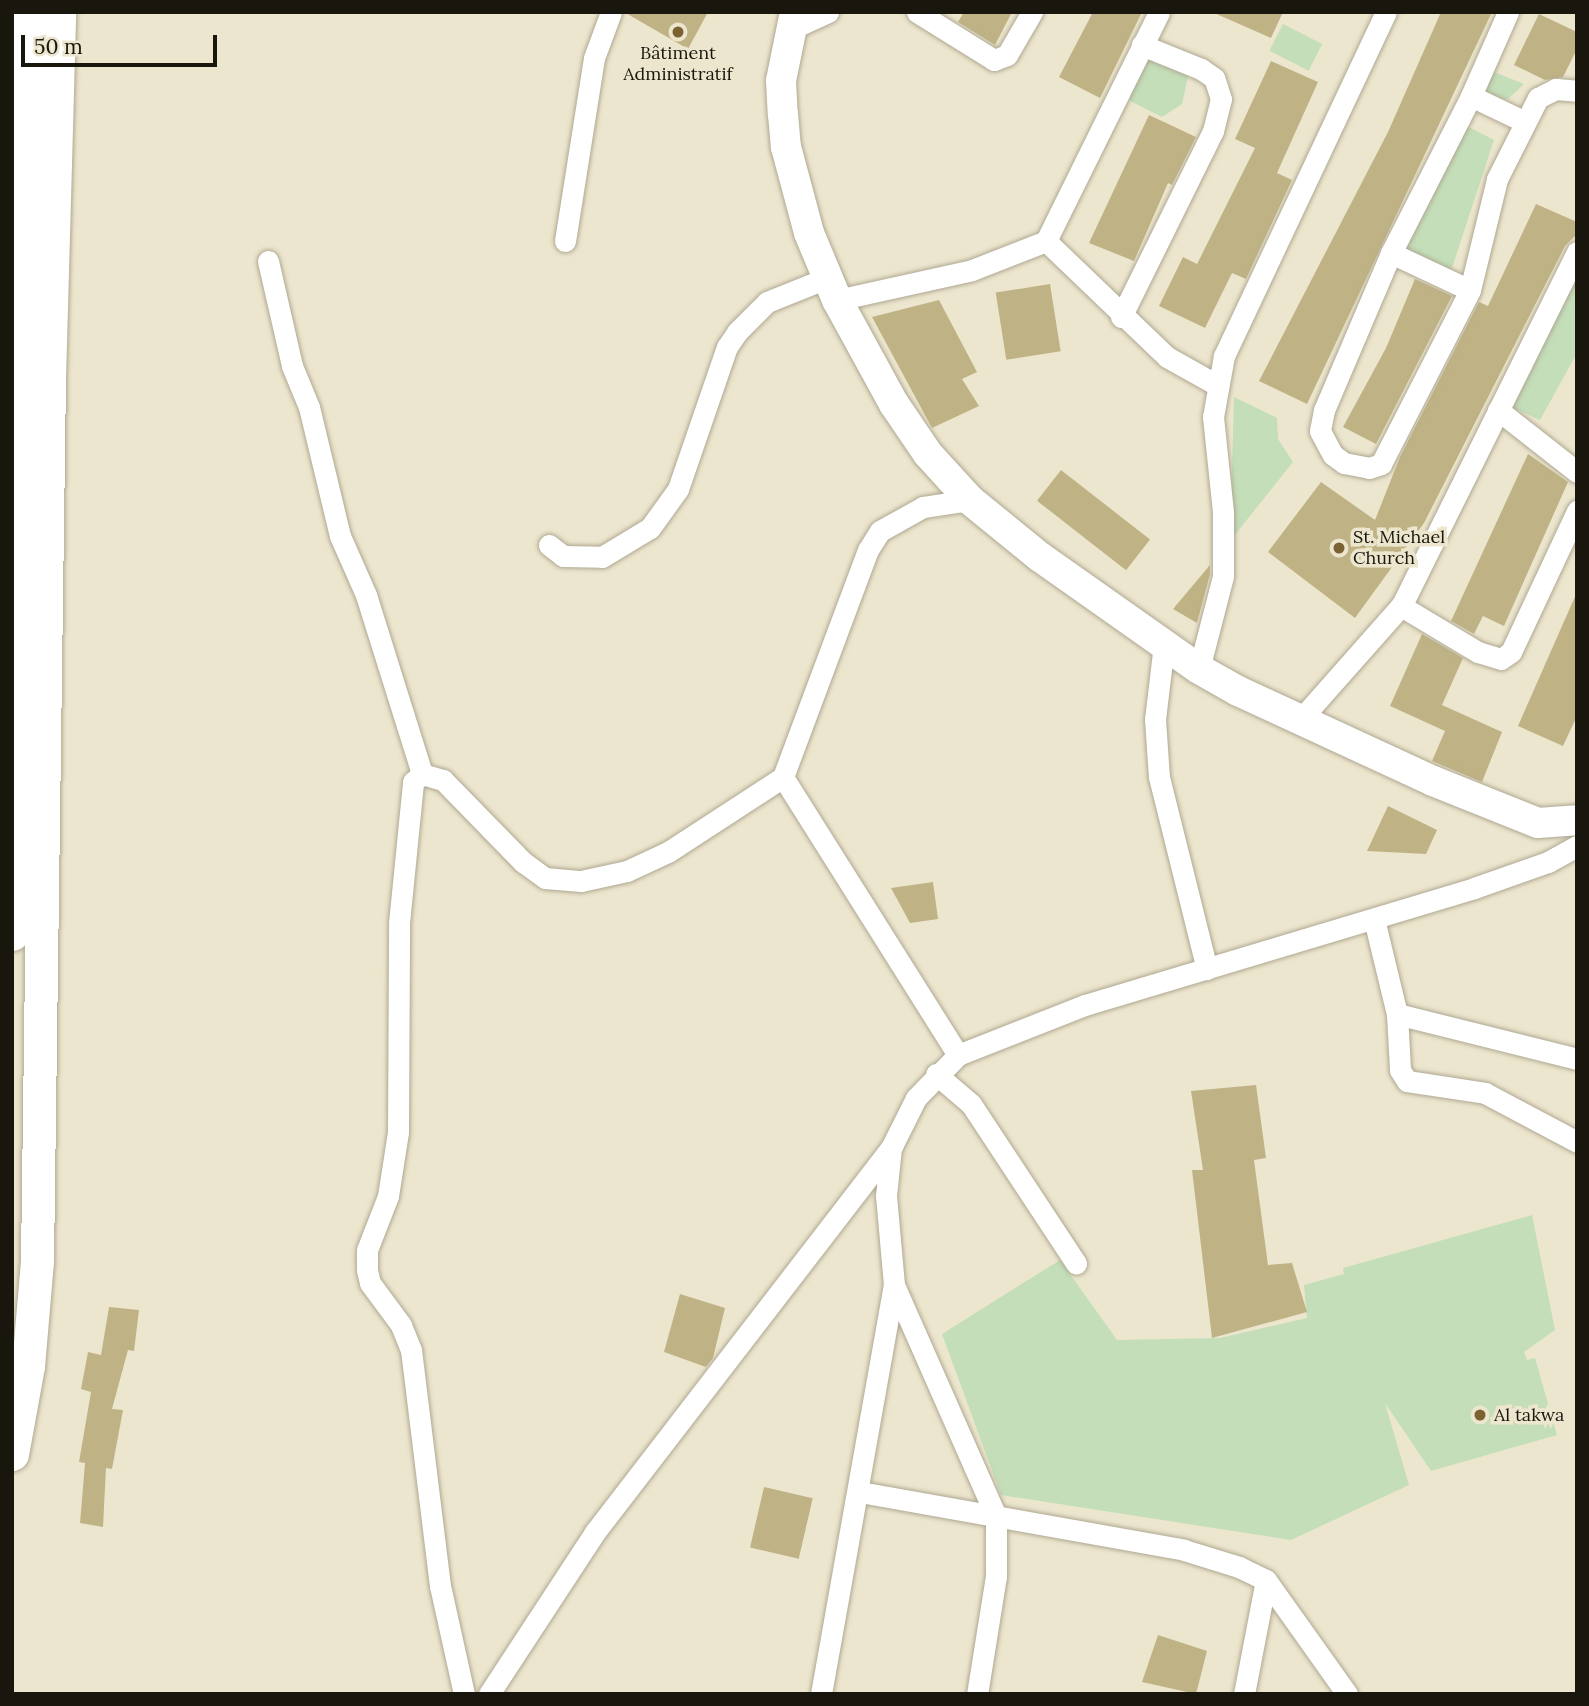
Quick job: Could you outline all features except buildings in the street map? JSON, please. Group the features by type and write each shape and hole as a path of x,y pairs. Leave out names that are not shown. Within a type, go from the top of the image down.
{"main road":[{"path":"12,934 30,12"},
{"path":"12,1454 28,1366 37,1260 48,378 59,12"},
{"path":"793,21 781,81 786,147 832,289 894,404 928,454 970,500 1003,531 1199,669 1300,720 1538,823 1577,820"}],"street":[{"path":"565,241 594,58 611,12"},
{"path":"793,21 828,12"},
{"path":"917,12 995,60 1007,55 1032,12"},
{"path":"549,545 563,556 602,557 650,528 678,489 727,347 737,332 767,302 832,289 972,270 1046,241 1159,12"},
{"path":"1199,669 1223,576 1223,512 1214,449 1217,385 1234,329 1386,12"},
{"path":"1508,12 1471,96 1391,253 1320,420 1326,444 1344,463 1369,468 1381,464 1470,290 1497,179 1525,122 1538,98 1547,92 1577,91"},
{"path":"1121,317 1213,131 1222,99 1213,78 1201,69 1142,46"},
{"path":"1471,96 1525,122"},
{"path":"1046,241 1121,317 1167,357 1217,385"},
{"path":"1300,720 1401,606 1577,252"},
{"path":"1391,253 1470,290"},
{"path":"268,261 292,366 309,407 340,536 366,595 422,774 453,788 497,838 545,878 581,881 627,871 668,852 783,777 868,550 880,531 923,507 970,500"},
{"path":"1499,410 1577,472"},
{"path":"1401,606 1478,652 1501,659 1511,652 1577,511"},
{"path":"1164,644 1155,719 1159,777 1208,969"},
{"path":"422,774 413,782 399,923 398,1132 388,1196 367,1250 367,1270 369,1283 401,1325 411,1350 440,1586 464,1694"},
{"path":"783,777 958,1055"},
{"path":"489,1694 595,1532 891,1146 916,1098 936,1074 958,1055 1086,1005 1374,919 1548,862 1577,846"},
{"path":"1374,919 1397,1014 1401,1070 1407,1081 1485,1093 1577,1142"},
{"path":"1397,1014 1577,1059"},
{"path":"936,1074 971,1104 1076,1263"},
{"path":"821,1694 860,1492 894,1285 886,1196 891,1146"},
{"path":"894,1285 996,1516 996,1576 977,1694"},
{"path":"860,1492 1184,1550 1266,1580 1300,1621 1348,1694"},
{"path":"1244,1694 1266,1580"}],"green space":[{"path":"1283,24 1322,44 1309,71 1269,51"},
{"path":"1144,51 1189,72 1182,104 1162,117 1120,96"},
{"path":"1484,68 1524,84 1508,99 1489,98 1478,87"},
{"path":"1461,123 1494,140 1451,271 1399,246"},
{"path":"1573,278 1577,280 1577,353 1540,420 1509,406"},
{"path":"1234,397 1277,418 1278,439 1293,462 1230,541"},
{"path":"1532,1215 1555,1330 1524,1352 1527,1360 1535,1358 1557,1435 1431,1471 1385,1403 1409,1485 1291,1540 1001,1495 942,1334 1060,1260 1117,1340 1220,1338 1307,1318 1304,1285 1344,1274 1343,1268"}],"place":[{"name":"Bâtiment Administratif","path":"678,32"},
{"name":"St. Michael Church","path":"1339,548"},
{"name":"Al takwa","path":"1480,1415"}]}
